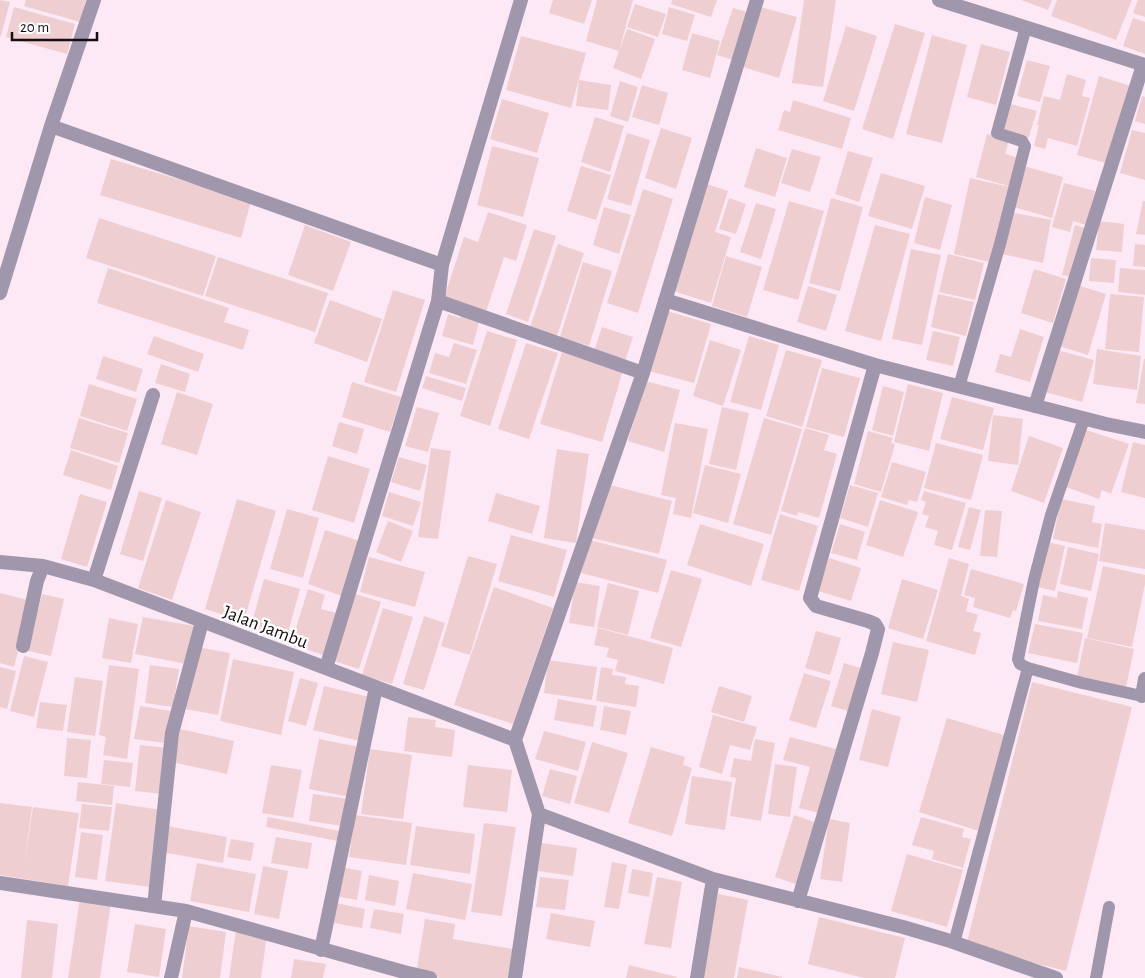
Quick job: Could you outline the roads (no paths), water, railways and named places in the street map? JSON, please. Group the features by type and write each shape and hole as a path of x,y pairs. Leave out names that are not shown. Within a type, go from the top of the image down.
{"street":[{"path":"0,293 52,126 94,0"},
{"path":"326,668 438,301 442,265 521,0"},
{"path":"515,978 539,814 515,740 642,373 757,0"},
{"path":"941,0 1144,65 1035,406"},
{"path":"52,126 442,265"},
{"path":"665,300 875,365 1145,432"},
{"path":"438,301 642,373"},
{"path":"798,900 878,630 875,624 868,621 816,606 810,598 875,365"},
{"path":"94,580 153,395"},
{"name":"Jalan Jambu","path":"0,562 42,566 94,580 515,740"},
{"path":"23,646 42,566"},
{"path":"154,906 172,733 202,622"},
{"path":"1142,696 1145,679"},
{"path":"321,950 376,687"},
{"path":"539,814 713,879 903,927 1056,978"},
{"path":"697,978 713,879"},
{"path":"0,883 186,911 321,950 430,978"},
{"path":"171,978 186,911"}],"lane":[{"path":"959,386 1000,244 1025,146 1022,141 997,133 1026,27"},
{"path":"1084,418 1051,515 1034,580 1018,659 1020,664 1028,668 1082,683 1142,696"},
{"path":"954,943 1028,668"},
{"path":"1096,978 1109,907"}]}
